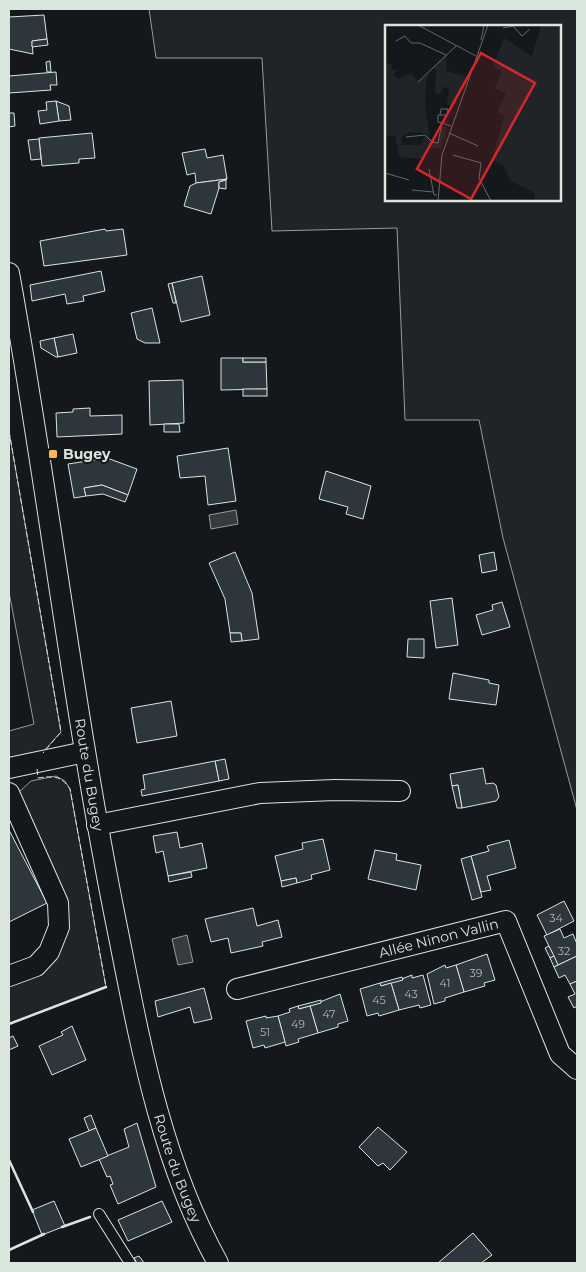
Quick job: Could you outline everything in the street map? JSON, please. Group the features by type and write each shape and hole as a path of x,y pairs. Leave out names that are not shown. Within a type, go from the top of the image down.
{"street":[{"name":"Route du Bugey","path":"9,273 84,752 138,1030 175,1167 202,1234 218,1263"},
{"path":"9,768 84,752"},
{"path":"97,825 260,793 335,790 400,791"},
{"path":"9,793 58,903 60,927 49,952 36,966 9,976"},
{"name":"Allée Ninon Vallin","path":"237,989 506,921 560,1054 577,1069"}],"lane":[{"path":"99,1214 130,1263"}],"shaded area":[{"path":"149,9 577,9 577,810 503,538 479,420 405,420 397,228 272,231 262,58 156,58"},
{"path":"9,431 61,732 42,753 9,759 9,731 34,724 9,592"},
{"path":"236,510 238,524 211,529 209,515"},
{"path":"56,776 65,781 70,789 106,987 9,1024 9,976 17,975 59,927 19,792 31,781"},
{"path":"187,935 193,962 178,965 172,939"}],"building":[{"path":"44,15 47,39 32,41 33,54 9,49 9,17"},
{"path":"47,39 48,45 32,47 32,41"},
{"path":"50,61 51,72 47,72 46,62"},
{"path":"56,72 57,85 50,85 51,90 9,93 9,76"},
{"path":"56,101 69,106 71,120 59,121"},
{"path":"56,101 59,121 40,124 38,111 47,110 46,102"},
{"path":"9,113 14,113 15,126 9,127"},
{"path":"92,133 95,158 79,159 79,163 42,166 39,138"},
{"path":"39,139 41,159 31,160 28,140"},
{"path":"205,149 207,158 223,155 227,179 196,183 195,173 187,175 182,153"},
{"path":"227,179 219,182 211,214 184,206 190,186 196,183"},
{"path":"226,180 226,189 219,188 219,182"},
{"path":"105,229 106,231 123,229 127,255 44,266 40,241"},
{"path":"101,271 105,291 83,296 84,301 67,304 65,294 32,301 30,285"},
{"path":"202,276 210,315 181,322 172,283"},
{"path":"172,283 176,303 173,303 168,284"},
{"path":"152,308 160,343 145,343 137,339 131,313"},
{"path":"73,334 77,353 58,357 54,338"},
{"path":"54,338 58,357 41,348 40,341"},
{"path":"221,358 243,358 243,362 266,362 267,389 221,390"},
{"path":"243,358 266,358 266,362 243,362"},
{"path":"183,380 184,423 150,425 149,381"},
{"path":"243,389 267,389 267,396 243,396"},
{"path":"90,408 90,416 122,415 122,434 57,437 56,413"},
{"path":"164,424 179,424 180,432 164,432"},
{"path":"228,448 236,501 208,505 205,476 180,478 177,456"},
{"path":"107,458 137,469 128,495 102,485 84,488 86,496 74,498 68,464"},
{"path":"326,471 371,486 363,519 346,514 348,507 319,499"},
{"path":"102,485 128,495 125,502 103,494 86,496 84,488"},
{"path":"235,552 252,593 259,639 242,641 241,633 230,633 225,599 209,563"},
{"path":"494,552 497,570 482,573 479,555"},
{"path":"452,598 458,645 436,648 430,601"},
{"path":"502,602 510,627 482,635 476,615 493,610 492,605"},
{"path":"230,633 241,633 242,641 231,642"},
{"path":"408,639 424,639 424,658 407,657"},
{"path":"453,673 489,680 489,683 499,685 496,705 449,699"},
{"path":"171,701 177,736 137,743 131,708"},
{"path":"225,759 229,779 219,781 215,761"},
{"path":"215,761 219,781 142,796 141,790 145,789 143,775"},
{"path":"483,768 486,784 493,783 496,785 499,797 496,801 462,808 458,785 452,786 450,774"},
{"path":"458,785 462,808 457,808 452,786"},
{"path":"9,830 47,903 9,922"},
{"path":"177,832 180,848 202,843 207,868 168,876 163,851 156,853 153,836"},
{"path":"323,839 330,870 311,875 312,879 297,883 296,878 281,881 275,856 303,849 302,843"},
{"path":"509,840 516,868 487,876 491,890 481,892 471,856 489,851 487,846"},
{"path":"375,850 397,854 396,860 421,865 416,890 368,879"},
{"path":"471,856 482,897 472,900 461,859"},
{"path":"191,872 192,877 169,882 168,876"},
{"path":"296,878 297,883 282,887 281,881"},
{"path":"564,901 574,921 547,935 537,915"},
{"path":"253,908 257,926 278,920 282,937 262,942 263,946 231,953 228,938 211,942 205,919"},
{"path":"560,929 564,938 573,934 577,944 577,956 558,965 544,936"},
{"path":"549,946 554,956 550,958 545,948"},
{"path":"487,954 495,980 484,983 485,986 464,992 456,965"},
{"path":"554,956 558,965 554,967 550,958"},
{"path":"577,956 577,981 570,984 565,975 559,978 554,967"},
{"path":"445,965 446,968 456,965 464,992 434,1004 427,974"},
{"path":"412,975 412,978 423,975 431,1005 420,1008 419,1005 399,1010 391,983"},
{"path":"402,977 403,980 381,986 380,983"},
{"path":"577,981 577,1006 574,1008 568,997 575,994 570,984"},
{"path":"380,983 381,986 391,983 399,1010 379,1016 378,1013 367,1016 360,989"},
{"path":"204,988 212,1019 194,1023 190,1007 158,1017 155,1001"},
{"path":"340,994 348,1021 338,1024 338,1027 318,1033 310,1006"},
{"path":"321,1000 321,1003 299,1009 298,1006"},
{"path":"298,1006 299,1009 310,1006 318,1033 298,1039 299,1042 286,1046 278,1016 290,1012 289,1009"},
{"path":"266,1016 266,1018 278,1016 285,1042 265,1048 264,1045 253,1048 246,1021"},
{"path":"72,1026 86,1060 52,1075 39,1046 63,1035 61,1032"},
{"path":"13,1036 18,1046 9,1050 9,1038"},
{"path":"91,1115 96,1128 89,1131 84,1118"},
{"path":"137,1123 156,1187 118,1204 110,1185 113,1184 110,1176 107,1177 99,1159 129,1147 124,1129"},
{"path":"378,1127 407,1152 390,1170 383,1163 378,1166 359,1147"},
{"path":"96,1128 108,1156 81,1167 69,1139"},
{"path":"54,1201 65,1226 42,1235 32,1210"},
{"path":"162,1201 172,1222 128,1241 118,1220"},
{"path":"473,1233 492,1255 481,1263 438,1263"},
{"path":"139,1256 144,1263 137,1263 134,1258"}],"fence":[{"path":"9,431 61,732 43,753"},
{"path":"37,769 38,778 56,777 67,784 70,789 106,987"}],"wall":[{"path":"9,1024 106,987"},
{"path":"9,1160 33,1212"},
{"path":"62,1227 90,1217"},
{"path":"9,1250 44,1234"}],"place":[{"name":"Bugey","path":"53,454"}]}
